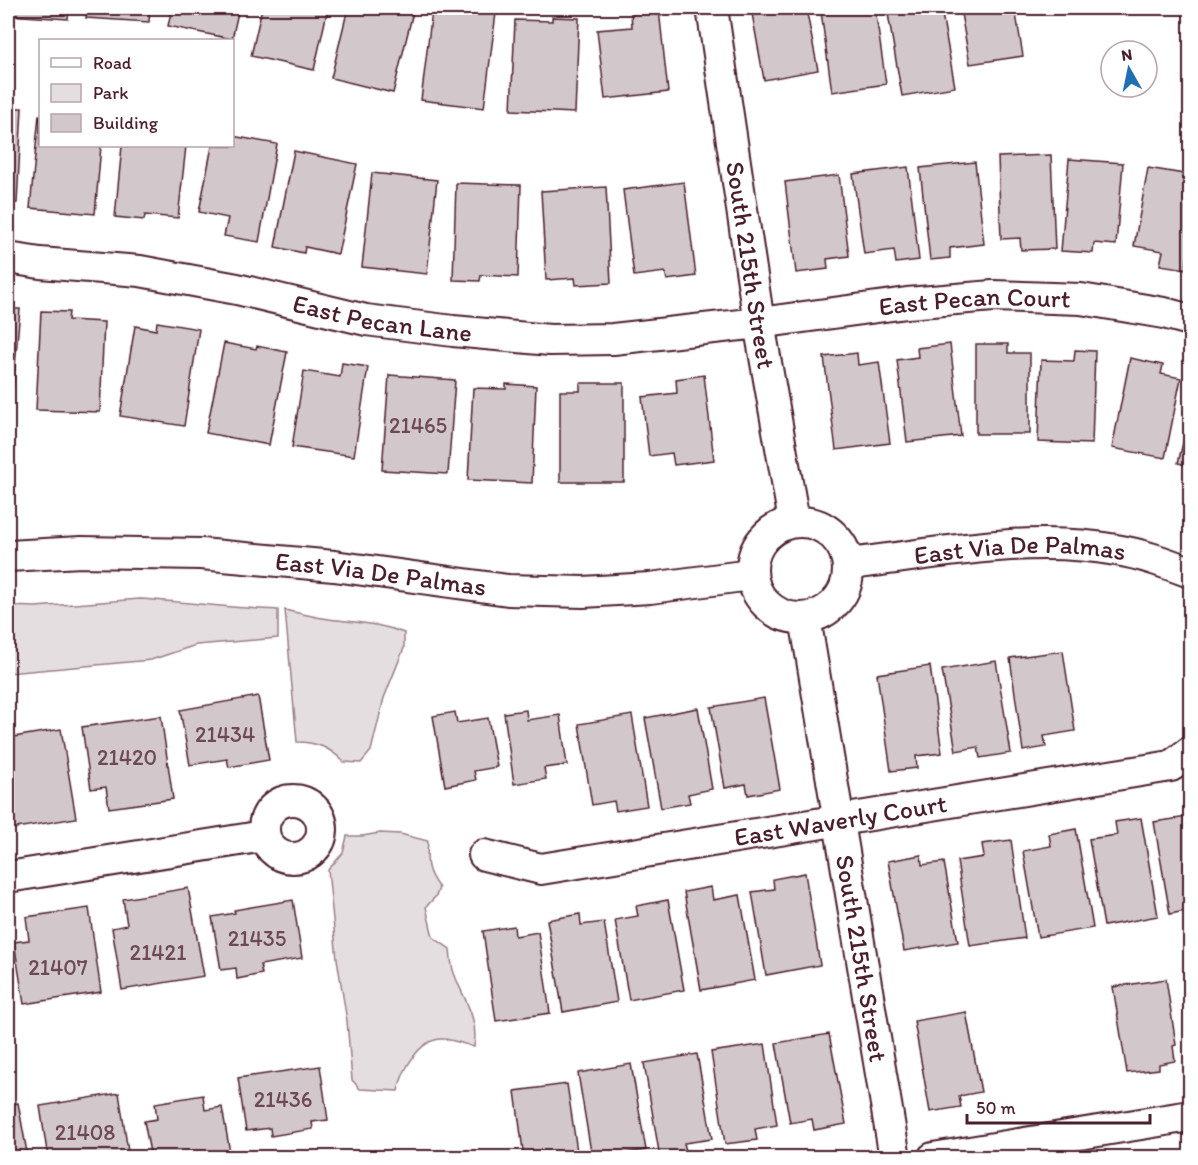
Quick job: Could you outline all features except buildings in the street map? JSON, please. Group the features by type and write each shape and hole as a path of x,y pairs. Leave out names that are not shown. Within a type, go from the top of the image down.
{"street":[{"name":"South 215th Street","path":"712,8 759,323 794,521"},
{"name":"East Pecan Lane","path":"8,258 40,263 140,271 237,289 366,320 453,332 549,340 613,339 759,323"},
{"name":"East Pecan Court","path":"759,323 908,303 993,296 1081,299 1164,313 1191,320"},
{"path":"794,521 809,522 824,527 836,537 844,549 849,564 848,579 843,594 833,606 820,614 805,618 783,615 763,602 755,589 751,575 752,560 762,540 779,525 794,521"},
{"name":"East Via De Palmas","path":"849,564 970,549 1046,544 1117,550 1154,558 1191,572"},
{"name":"East Via De Palmas","path":"8,556 81,552 201,554 334,566 508,590 583,592 650,588 751,575"},
{"name":"South 215th Street","path":"805,618 896,1158"},
{"name":"East Waverly Court","path":"484,855 541,869 1171,766 1191,752"},
{"path":"8,877 264,836"},
{"path":"933,1158 1191,1116"}],"green space":[{"path":"140,599 278,610 278,638 196,645 151,660 8,673 8,606 35,607"},
{"path":"285,610 325,619 380,626 404,633 404,648 384,698 371,751 361,763 344,762 323,747 297,742"},
{"path":"400,834 428,841 428,866 439,888 436,896 426,907 433,937 450,949 453,970 472,1017 475,1036 474,1047 442,1039 426,1044 407,1066 398,1091 360,1089 352,1080 328,870 343,853 347,836"}]}
